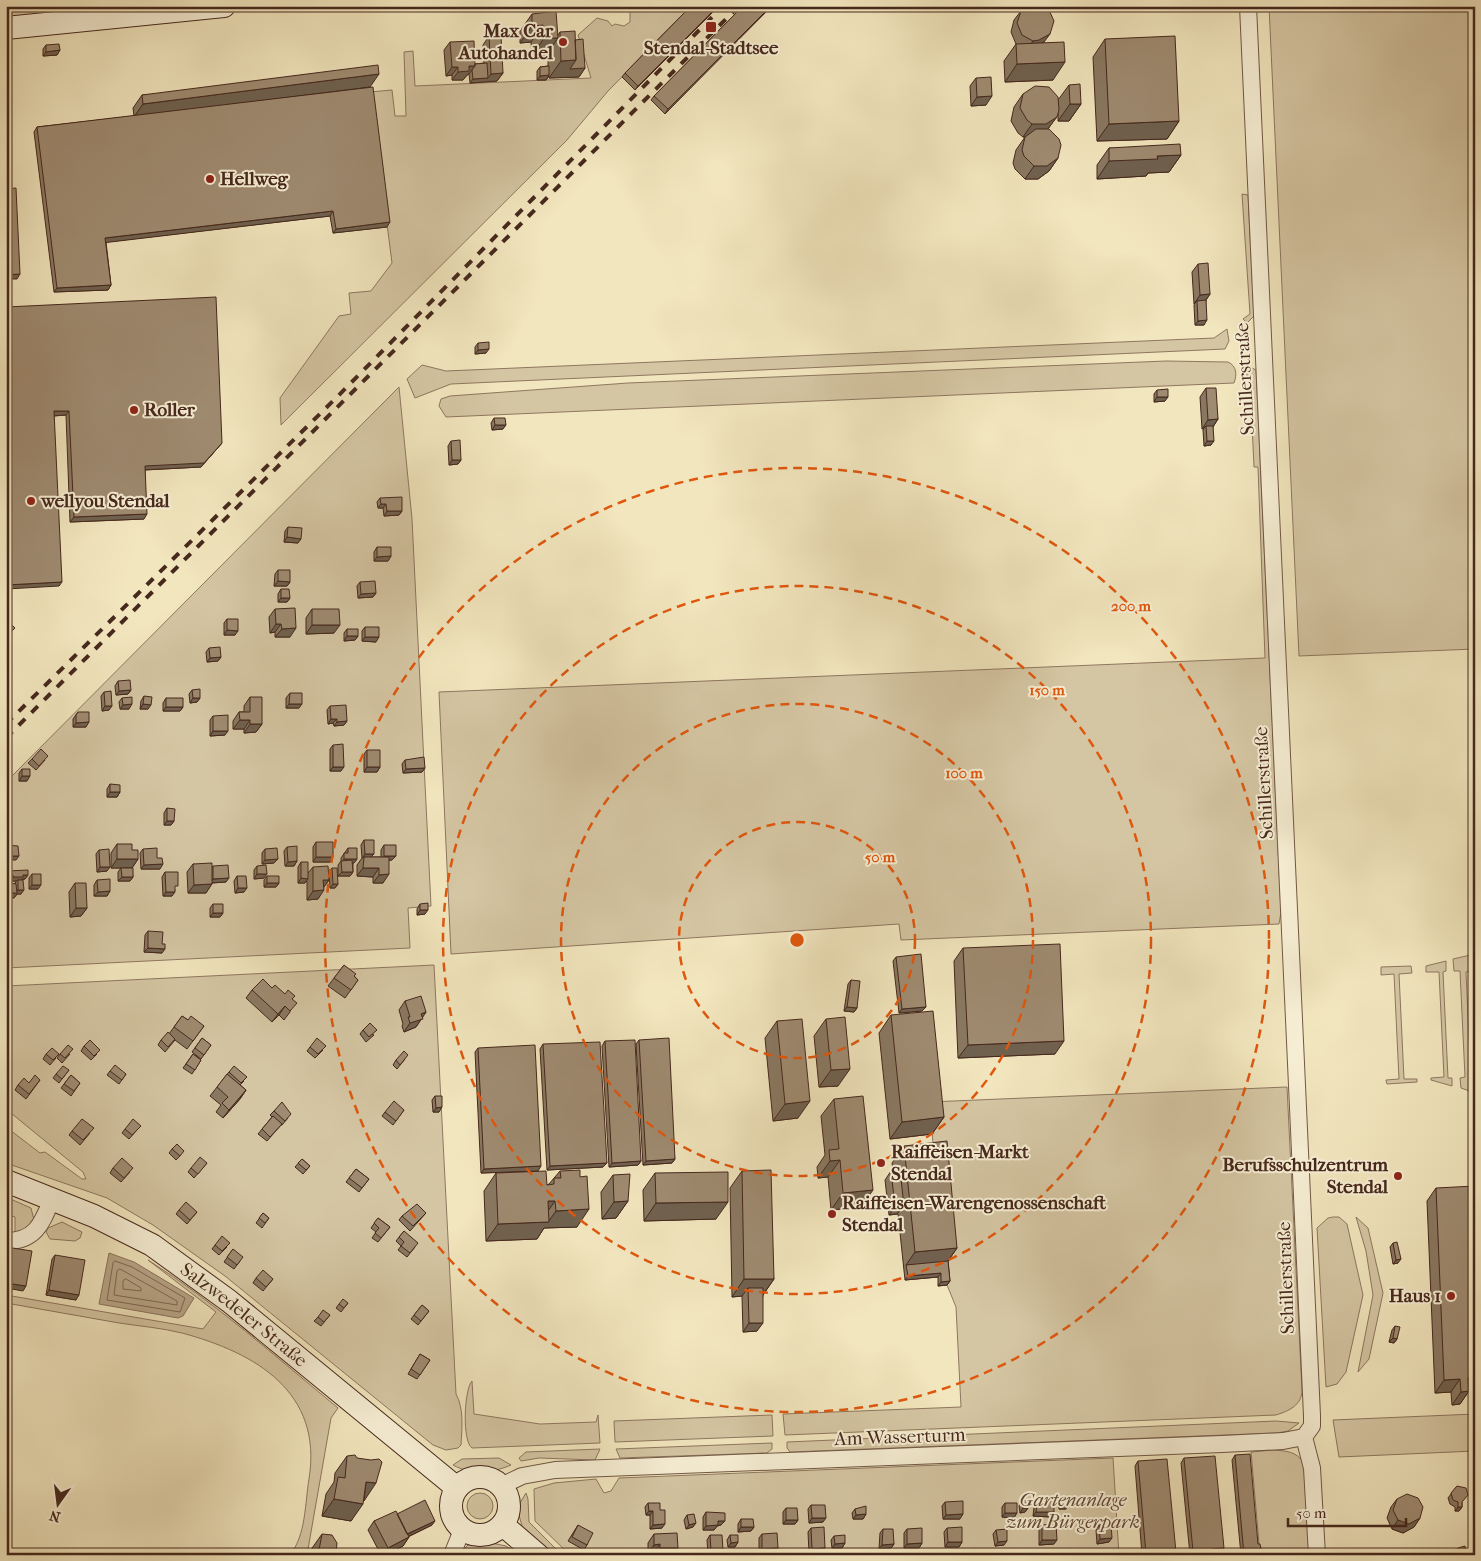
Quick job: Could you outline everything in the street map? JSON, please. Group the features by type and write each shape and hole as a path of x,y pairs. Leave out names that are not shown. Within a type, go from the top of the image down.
{"main road":[{"path":"6,28 224,6"},
{"name":"Salzwedeler Straße","path":"6,1180 128,1232 192,1272 457,1488"},
{"path":"489,1478 501,1486 510,1505 503,1525 491,1534 476,1536 462,1530 453,1520 450,1507 457,1488 468,1479 489,1478"},
{"path":"503,1525 538,1555"}],"street":[{"name":"Schillerstraße","path":"1248,6 1312,1416 1312,1426 1304,1437"},
{"path":"6,1241 23,1240 31,1236 44,1217 52,1199"},
{"name":"Am Wasserturm","path":"501,1486 522,1476 554,1470 1222,1444 1283,1441 1304,1437"},
{"path":"1304,1437 1312,1468 1317,1555"},
{"path":"452,1555 462,1530"}],"green space":[{"path":"108,6 6,18 6,7"},
{"path":"624,6 692,6 608,91 567,140 281,425 280,398 339,316 351,314 349,293 371,291 392,263 370,92 392,90 395,116 406,116 404,52 413,51 415,86 591,78 578,35 597,18 608,21 612,26 615,24 624,26 630,22 630,9"},
{"path":"1269,6 1475,6 1475,649 1299,656"},
{"path":"1242,194 1248,195 1254,316 1247,323 1243,319 1250,314"},
{"path":"1227,329 1229,341 1225,349 451,384 415,398 407,379 422,365 446,371 1214,338"},
{"path":"1166,361 1228,362 1235,368 1235,380 1234,383 446,417 439,406 441,399 450,396 628,383"},
{"path":"1248,366 1256,370 1281,912 1279,924 901,940 899,924 451,954 439,692 1265,658 1258,467 1254,467 1250,383 1246,382"},
{"path":"399,387 412,519 431,906 408,908 410,948 6,968 6,782"},
{"path":"1475,954 1475,971 1466,972 1471,1085 1475,1085 1475,1093 1461,1088 1460,1078 1465,1077 1460,971 1454,971 1453,959"},
{"path":"1446,961 1446,971 1443,972 1448,1078 1452,1078 1452,1086 1431,1080 1431,1078 1444,1077 1439,972 1426,972 1426,966"},
{"path":"434,965 456,1394 462,1418 461,1445 458,1448 446,1450 433,1445 225,1276 153,1225 107,1198 6,1163 6,1127 40,1153 45,1152 82,1179 86,1179 83,1172 6,1109 6,986"},
{"path":"1411,966 1412,973 1399,974 1404,1079 1417,1079 1417,1082 1387,1084 1386,1080 1399,1079 1394,974 1381,975 1381,967"},
{"path":"1287,1087 1302,1390 1300,1400 1294,1407 1276,1415 785,1435 783,1414 961,1407 956,1307 947,1285 929,1102"},
{"path":"6,1197 31,1208 34,1220 29,1229 15,1234 15,1217 6,1214"},
{"path":"1339,1217 1347,1224 1363,1295 1346,1372 1337,1384 1326,1387 1317,1228 1328,1218"},
{"path":"1356,1217 1368,1228 1383,1293 1369,1359 1358,1372 1373,1295 1366,1251"},
{"path":"62,1222 82,1232 80,1238 75,1241 50,1239 46,1232 48,1228"},
{"path":"148,1260 222,1312 338,1408 331,1418 307,1555 290,1555 299,1538 304,1519 311,1449 305,1422 294,1400 278,1381 258,1365 235,1352 209,1341 182,1333 6,1303 6,1295 203,1329 216,1312"},
{"path":"472,1381 474,1414 540,1424 596,1422 598,1415 600,1443 472,1448 467,1436 465,1415 467,1394"},
{"path":"1475,1414 1475,1451 1339,1457 1333,1420"},
{"path":"772,1415 773,1436 615,1442 614,1421"},
{"path":"1276,1421 1299,1423 1288,1431 1277,1433 790,1452 787,1448 787,1442"},
{"path":"772,1443 772,1449 767,1453 620,1458 616,1449"},
{"path":"600,1449 595,1460 539,1458 521,1461 519,1458 526,1452"},
{"path":"1273,1450 1294,1454 1304,1463 1310,1555 1260,1555 1251,1452"},
{"path":"499,1458 511,1465 497,1470 474,1472 453,1465 462,1459"},
{"name":"Gartenanlage zum Bürgerpark","path":"1113,1458 1119,1555 570,1555 535,1521 534,1489 554,1483 596,1479 604,1493 611,1491 619,1478"},
{"path":"480,1493 489,1497 493,1506 489,1515 480,1519 471,1515 467,1506 471,1497"},
{"path":"526,1493 529,1522 562,1555 552,1555 522,1526 517,1508"},
{"path":"487,1542 506,1546 519,1555 458,1555 468,1545"}],"water":[{"path":"109,1253 134,1262 194,1298 183,1316 178,1318 99,1304"}],"building":[{"path":"691,6 718,6 638,86 625,73"},
{"path":"743,6 771,6 668,109 654,96"},
{"path":"1028,6 1044,6 1049,10 1054,21 1050,34 1039,40 1033,41 1022,35 1017,23 1021,11"},
{"path":"556,11 558,38 544,38 543,25 532,26 532,14"},
{"path":"575,31 576,60 561,61 560,32"},
{"path":"489,36 501,36 503,73 491,74"},
{"path":"1175,36 1179,121 1109,124 1105,39"},
{"path":"583,39 585,68 570,69 576,60 575,40"},
{"path":"474,41 475,66 469,66 469,71 458,72 458,67 452,67 450,42"},
{"path":"1064,42 1065,62 1017,64 1016,44"},
{"path":"59,44 60,50 46,52 46,45"},
{"path":"487,63 488,78 473,79 472,70 475,64"},
{"path":"378,65 379,74 143,104 142,95"},
{"path":"549,66 549,75 540,76 540,67"},
{"path":"991,77 992,96 977,97 976,78"},
{"path":"1080,84 1081,104 1070,104 1069,85"},
{"path":"1035,86 1049,87 1058,97 1059,110 1057,117 1046,124 1032,124 1027,120 1020,108 1023,94"},
{"path":"373,87 390,222 336,229 333,211 105,238 111,285 57,288 37,127"},
{"path":"1036,129 1049,129 1059,139 1061,145 1058,158 1047,166 1034,166 1024,156 1022,150 1025,137"},
{"path":"1180,144 1181,155 1157,156 1158,159 1109,161 1109,148"},
{"path":"16,188 20,274 6,275 6,189"},
{"path":"1208,263 1210,294 1200,295 1198,264"},
{"name":"Roller","path":"216,297 222,443 204,463 145,466 147,514 74,517 69,411 54,411 62,582 6,585 6,307"},
{"path":"1206,300 1207,320 1198,321 1197,301"},
{"path":"489,342 489,349 478,350 478,343"},
{"path":"1206,388 1216,388 1218,419 1208,420"},
{"path":"1168,389 1168,397 1157,397 1157,390"},
{"path":"494,418 505,418 506,425 495,425"},
{"path":"1206,426 1213,426 1214,441 1207,441"},
{"path":"460,440 461,460 452,460 451,441"},
{"path":"402,497 402,511 387,511 386,504 381,504 380,498"},
{"path":"288,527 302,528 301,539 287,537"},
{"path":"377,547 391,547 391,556 377,557"},
{"path":"278,570 290,570 290,582 278,581"},
{"path":"375,581 376,593 361,594 360,582"},
{"path":"281,589 289,589 290,598 281,598"},
{"path":"295,608 296,628 282,629 281,624 276,624 275,609"},
{"path":"312,609 339,609 340,625 312,625"},
{"path":"6,619 15,628 6,637"},
{"path":"227,619 238,619 238,631 227,630"},
{"path":"365,627 379,627 379,637 365,637"},
{"path":"347,629 358,629 358,636 347,636"},
{"path":"220,647 221,657 210,658 209,648"},
{"path":"130,680 131,690 119,691 118,681"},
{"path":"200,689 200,698 193,698 192,690"},
{"path":"111,691 112,706 105,706 104,692"},
{"path":"290,693 302,693 302,704 289,704"},
{"path":"144,696 152,697 151,705 143,704"},
{"path":"132,697 132,704 123,705 122,698"},
{"path":"250,697 262,697 262,724 250,724 250,720 240,720 239,712 250,712"},
{"path":"166,698 183,698 183,707 166,707"},
{"path":"346,705 347,721 337,722 337,719 331,719 330,706"},
{"path":"78,712 89,712 89,722 76,723"},
{"path":"228,715 228,731 213,731 213,716"},
{"path":"343,744 344,767 333,767 333,745"},
{"path":"41,749 48,756 39,766 32,759"},
{"path":"367,750 380,750 380,767 367,767"},
{"path":"424,757 425,768 406,769 405,760"},
{"path":"22,769 30,769 30,776 22,776"},
{"path":"110,784 120,785 120,792 110,792"},
{"path":"167,808 175,809 174,821 167,821"},
{"path":"364,840 374,840 374,854 365,854"},
{"path":"316,842 333,842 333,857 316,857"},
{"path":"117,844 132,844 132,850 138,850 138,859 117,859"},
{"path":"6,845 18,846 19,856 6,856"},
{"path":"384,845 396,845 396,856 384,856"},
{"path":"297,846 297,861 288,862 287,847"},
{"path":"157,848 157,858 162,858 163,864 144,865 143,849"},
{"path":"277,848 278,859 265,860 265,849"},
{"path":"348,848 357,848 357,859 344,859 344,853 348,853"},
{"path":"109,849 110,867 100,867 99,850"},
{"path":"364,857 389,857 389,874 379,875 379,868 363,868"},
{"path":"352,860 353,872 342,872 341,861"},
{"path":"301,862 308,862 308,879 301,878"},
{"path":"212,863 212,884 194,885 193,864"},
{"path":"228,865 229,878 213,879 213,866"},
{"path":"266,865 267,874 257,874 257,866"},
{"path":"328,866 329,880 323,880 324,890 313,891 313,867"},
{"path":"121,868 133,868 133,877 122,877"},
{"path":"332,868 337,868 338,884 333,884"},
{"path":"28,870 28,875 23,875 23,877 13,877 12,873 8,873 8,871"},
{"path":"165,872 178,872 178,886 175,886 175,892 166,892"},
{"path":"6,873 12,873 11,893 6,892"},
{"path":"32,874 41,874 41,885 32,885"},
{"path":"237,876 246,876 247,888 238,888"},
{"path":"267,876 279,876 279,883 267,883"},
{"path":"110,879 110,891 98,892 97,880"},
{"path":"18,880 23,880 24,890 18,890"},
{"path":"11,883 16,884 17,893 10,893"},
{"path":"75,883 86,883 87,908 76,908"},
{"path":"428,903 428,910 420,910 420,904"},
{"path":"213,904 223,904 223,913 213,913"},
{"path":"148,931 163,932 162,944 165,944 165,949 148,948"},
{"path":"1060,944 1064,1041 968,1045 963,948"},
{"path":"921,954 926,1007 902,1009 896,957"},
{"path":"344,965 356,974 354,976 358,980 351,990 334,978"},
{"path":"263,979 272,988 275,985 285,994 288,990 295,996 292,999 297,1003 290,1011 285,1006 278,1014 252,990"},
{"path":"851,980 860,981 857,1008 847,1007"},
{"path":"421,996 426,1012 421,1014 423,1019 410,1023 405,1001"},
{"path":"933,1011 944,1117 902,1122 891,1015"},
{"path":"182,1016 188,1020 191,1016 204,1026 193,1041 174,1027"},
{"path":"845,1017 850,1069 831,1070 826,1019"},
{"path":"802,1019 810,1101 785,1104 777,1021"},
{"path":"370,1023 377,1030 369,1037 363,1030"},
{"path":"168,1032 175,1039 168,1047 161,1040"},
{"path":"202,1038 211,1045 204,1055 195,1048"},
{"path":"317,1038 326,1046 318,1054 310,1047"},
{"path":"669,1038 675,1159 646,1161 639,1040"},
{"path":"90,1040 100,1050 94,1056 84,1046"},
{"path":"635,1040 641,1161 612,1163 605,1041"},
{"path":"600,1042 607,1163 550,1166 543,1044"},
{"path":"68,1045 73,1049 65,1058 60,1054"},
{"path":"535,1045 541,1166 484,1169 478,1048"},
{"path":"52,1048 59,1054 53,1060 46,1054"},
{"path":"404,1051 408,1055 400,1065 396,1060"},
{"path":"193,1054 201,1060 195,1070 186,1064"},
{"path":"6,1058 12,1063 6,1071"},
{"path":"115,1065 126,1074 122,1080 110,1071"},
{"path":"63,1066 69,1070 62,1079 56,1074"},
{"path":"234,1066 247,1077 241,1083 229,1072"},
{"path":"227,1074 246,1090 229,1110 222,1103 228,1097 217,1087"},
{"path":"35,1075 40,1080 29,1094 18,1085 24,1078 29,1083"},
{"path":"71,1075 80,1083 74,1091 64,1084"},
{"path":"435,1096 442,1096 442,1107 436,1108"},
{"path":"863,1096 873,1190 843,1193 840,1160 830,1161 829,1150 839,1149 834,1099"},
{"path":"394,1101 404,1110 396,1121 385,1112"},
{"path":"282,1102 291,1114 285,1121 274,1111"},
{"path":"273,1116 282,1124 270,1137 262,1129"},
{"path":"82,1119 94,1128 83,1140 72,1131"},
{"path":"133,1119 141,1126 132,1135 125,1129"},
{"path":"947,1141 957,1248 915,1252 904,1146"},
{"path":"177,1144 184,1151 180,1156 172,1149"},
{"path":"200,1157 207,1163 198,1174 191,1168"},
{"path":"122,1158 133,1168 124,1178 113,1168"},
{"path":"302,1159 310,1166 306,1170 298,1163"},
{"path":"356,1169 369,1179 362,1188 349,1178"},
{"path":"580,1170 580,1177 587,1176 589,1209 556,1211 555,1201 548,1201 549,1222 498,1224 496,1173 546,1171 547,1185 554,1184 554,1178 561,1178 560,1171"},
{"path":"771,1170 774,1279 744,1279 742,1171"},
{"path":"900,1170 904,1206 895,1206 891,1171"},
{"path":"728,1172 728,1202 656,1203 655,1173"},
{"path":"630,1174 628,1201 614,1202 613,1175"},
{"name":"Haus 1","path":"1475,1186 1475,1378 1468,1378 1469,1391 1461,1392 1460,1379 1444,1380 1436,1188"},
{"path":"186,1202 197,1212 190,1220 179,1210"},
{"path":"417,1204 426,1213 413,1226 402,1216"},
{"path":"263,1213 269,1218 265,1223 259,1218"},
{"path":"378,1218 390,1227 381,1238 375,1233 379,1228 374,1223"},
{"path":"404,1231 418,1243 410,1253 401,1246 404,1242 399,1237"},
{"path":"222,1236 230,1243 222,1251 215,1245"},
{"path":"1397,1242 1401,1259 1396,1260 1393,1243"},
{"path":"6,1247 32,1251 26,1286 6,1283"},
{"path":"233,1249 243,1257 237,1265 227,1257"},
{"path":"55,1255 85,1260 79,1295 49,1290"},
{"path":"948,1261 950,1281 941,1282 941,1273 908,1276 906,1265"},
{"path":"263,1270 273,1279 266,1287 256,1278"},
{"path":"748,1288 763,1288 763,1323 749,1323"},
{"path":"343,1299 348,1303 344,1308 339,1304"},
{"path":"422,1305 429,1311 421,1321 414,1315"},
{"path":"323,1310 330,1315 324,1322 318,1317"},
{"path":"1395,1326 1400,1327 1397,1339 1393,1338"},
{"path":"420,1354 430,1360 420,1375 411,1369"},
{"path":"1250,1454 1258,1544 1260,1544 1261,1549 1259,1549 1259,1555 1244,1555 1235,1455"},
{"path":"355,1455 357,1458 379,1459 382,1462 376,1483 366,1482 363,1504 334,1499 338,1477 345,1478 347,1456"},
{"path":"1215,1456 1224,1548 1211,1549 1212,1551 1193,1551 1184,1458"},
{"path":"1167,1459 1176,1552 1146,1554 1138,1461"},
{"path":"1457,1486 1466,1488 1468,1495 1462,1502 1462,1507 1458,1507 1458,1502 1453,1500 1451,1493"},
{"path":"1407,1494 1418,1498 1423,1507 1420,1518 1409,1524 1398,1520 1393,1510 1397,1499"},
{"path":"1061,1497 1068,1497 1069,1504 1062,1505"},
{"path":"425,1500 435,1521 407,1534 397,1514"},
{"path":"1027,1500 1028,1508 1023,1508 1022,1501"},
{"path":"1043,1500 1054,1501 1054,1512 1036,1512 1037,1503 1043,1503"},
{"path":"963,1501 963,1514 946,1515 945,1502"},
{"path":"648,1503 660,1503 660,1510 665,1510 665,1524 653,1525 653,1511 649,1511"},
{"path":"1005,1503 1017,1503 1017,1513 1005,1513"},
{"path":"811,1505 825,1505 826,1518 812,1518"},
{"path":"866,1506 866,1514 856,1515 855,1509"},
{"path":"786,1508 797,1508 798,1520 786,1520"},
{"path":"396,1511 409,1537 388,1548 374,1521"},
{"path":"706,1512 725,1513 725,1521 718,1521 718,1525 706,1526"},
{"path":"694,1514 696,1523 689,1525 687,1515"},
{"path":"741,1519 753,1519 754,1527 741,1527"},
{"path":"1056,1524 1057,1540 1042,1540 1042,1525"},
{"path":"1111,1524 1112,1538 1100,1539 1099,1525"},
{"path":"578,1525 593,1533 587,1545 572,1537"},
{"path":"824,1527 825,1548 812,1549 811,1528"},
{"path":"962,1527 962,1542 948,1542 947,1528"},
{"path":"922,1528 922,1543 907,1544 907,1529"},
{"path":"883,1529 893,1529 894,1544 882,1545"},
{"path":"1007,1529 1007,1541 998,1542 996,1530"},
{"path":"677,1533 678,1548 660,1548 660,1544 654,1545 654,1534"},
{"path":"777,1533 778,1548 762,1549 762,1534"},
{"path":"322,1534 332,1535 337,1543 336,1553 319,1550"},
{"path":"710,1535 722,1535 723,1550 711,1551"},
{"path":"730,1535 738,1535 738,1542 731,1543"},
{"path":"845,1535 845,1543 835,1544 834,1536"},
{"path":"1465,1546 1466,1553 1459,1553 1458,1548"},
{"path":"406,1550 429,1554 429,1555 405,1555"}],"railway":[{"path":"6,724 338,396 723,6"},
{"path":"6,738 739,6"}],"place":[{"name":"Stendal-Stadtsee","path":"711,27"},
{"name":"Max Car Autohandel","path":"563,42"},
{"name":"Hellweg","path":"210,179"},
{"name":"Roller","path":"134,410"},
{"name":"wellyou Stendal","path":"31,501"},
{"name":"Raiffeisen-Markt Stendal","path":"881,1163"},
{"name":"Berufsschulzentrum Stendal","path":"1398,1176"},
{"name":"Raiffeisen-Warengenossenschaft Stendal","path":"832,1214"},
{"name":"Haus 1","path":"1451,1296"}]}
